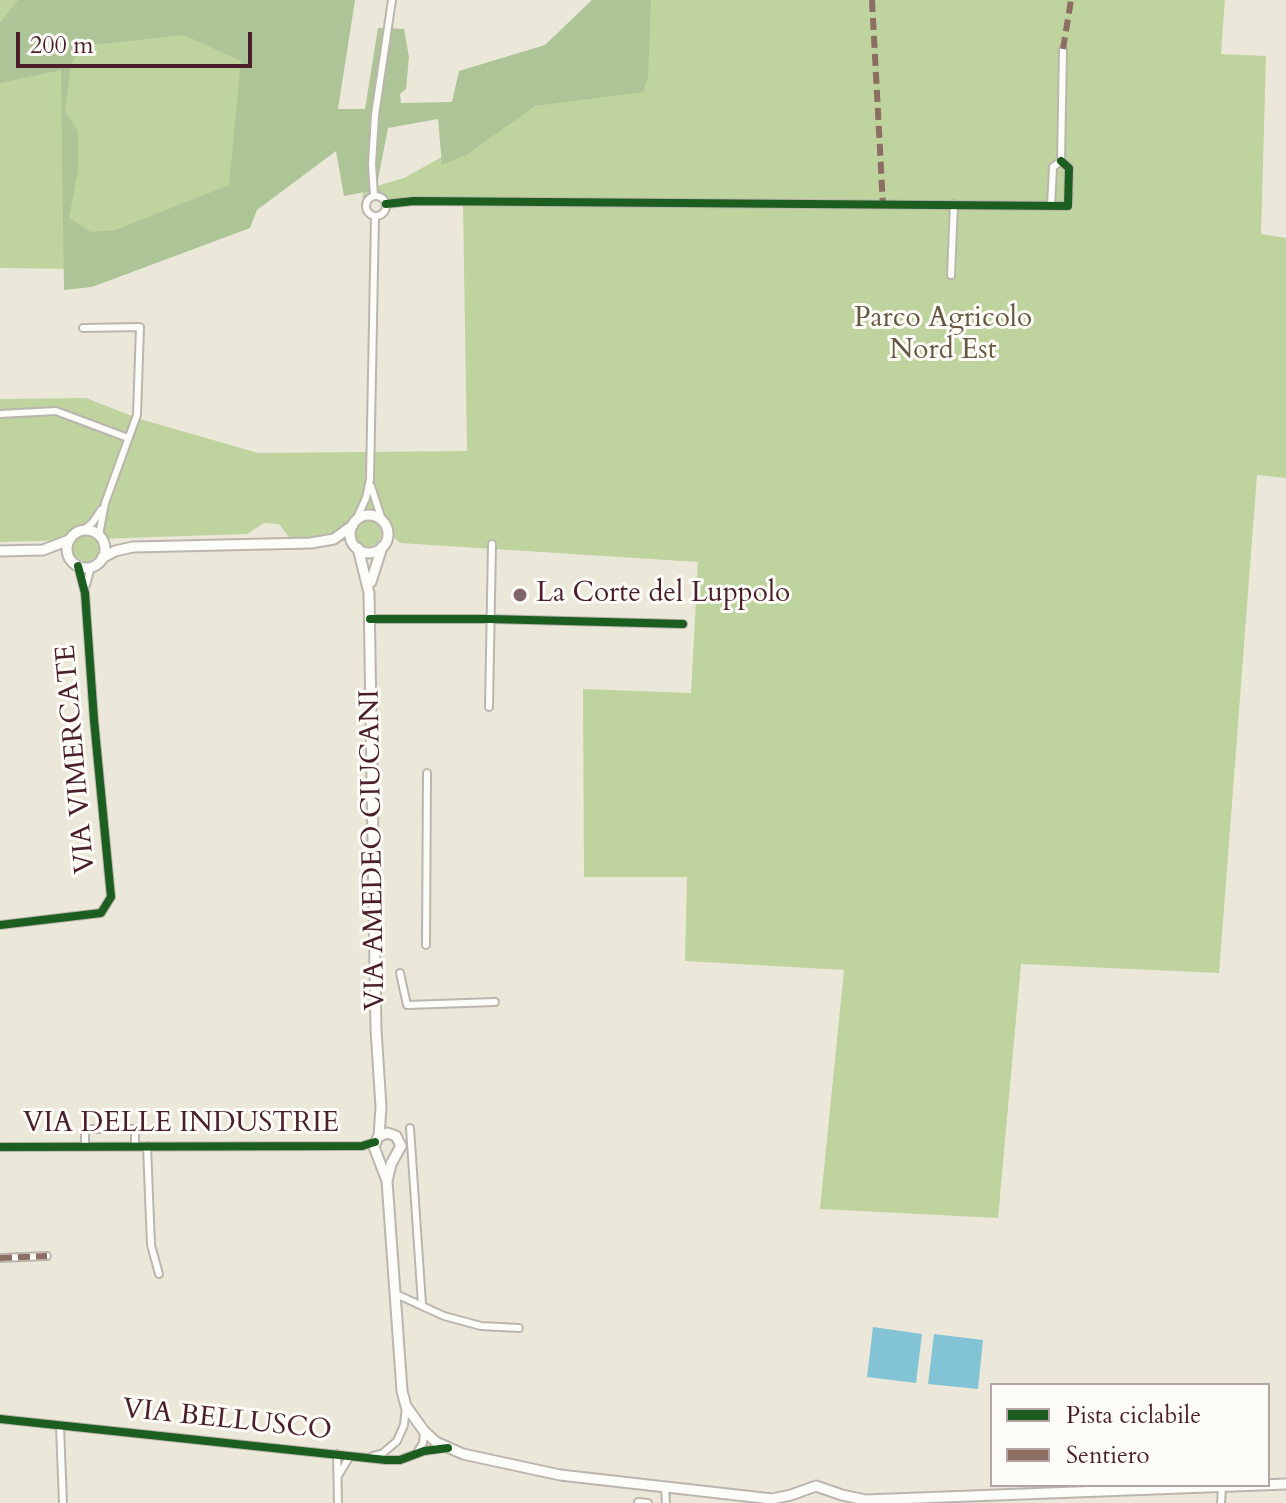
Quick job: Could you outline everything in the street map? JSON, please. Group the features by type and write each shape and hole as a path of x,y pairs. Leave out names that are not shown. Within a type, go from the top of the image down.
{"main road":[{"path":"41,551 69,540 84,530 114,544 133,547 301,544 340,535 369,515 382,520"},
{"name":"VIA AMEDEO CIUCANI","path":"369,593 373,569 388,533 382,520"},
{"name":"VIA AMEDEO CIUCANI","path":"355,522 351,536 366,572 370,619 376,1030 381,1107 377,1147 387,1181 400,1373 406,1406 424,1431 448,1448 491,1461 546,1473 772,1499"},
{"path":"100,536 104,546 102,558"},
{"path":"69,540 67,550 75,563"},
{"path":"327,540 371,552 382,547"},
{"path":"0,551 41,551 91,567 113,552 133,547"},
{"name":"VIA AMEDEO CIUCANI","path":"381,1107 401,1146 387,1181"},
{"path":"393,1134 385,1133 377,1147 385,1160 394,1158"},
{"path":"772,1499 819,1486 865,1500"},
{"path":"852,1503 865,1500 1222,1487"},
{"path":"797,1503 805,1490"},
{"path":"829,1491 836,1503"},
{"path":"772,1499 784,1503"}],"street":[{"path":"374,196 375,115 392,0"},
{"path":"386,204 430,201 1068,206 1069,168 1061,161 1063,49"},
{"path":"1051,206 1053,167 1061,161"},
{"path":"374,196 382,198 386,204 383,212 375,216 366,207 368,200 374,196"},
{"path":"951,275 954,204"},
{"name":"VIA AMEDEO CIUCANI","path":"375,216 370,479 373,498 382,520"},
{"path":"83,328 140,327 137,415 105,503 100,536"},
{"path":"0,414 56,411 128,438"},
{"name":"VIA AMEDEO CIUCANI","path":"355,522 365,502 370,479"},
{"path":"84,530 105,503"},
{"path":"489,707 492,544"},
{"name":"VIA VIMERCATE","path":"0,925 101,913 111,897 85,593 75,563"},
{"name":"VIA VIMERCATE","path":"85,593 91,567"},
{"path":"370,619 683,624"},
{"path":"426,945 427,773"},
{"path":"400,973 407,1005 495,1002"},
{"path":"410,1128 422,1304"},
{"path":"85,1146 85,1129 135,1129 135,1146"},
{"path":"147,1146 151,1245 159,1274"},
{"name":"VIA DELLE INDUSTRIE","path":"0,1147 377,1147"},
{"path":"0,1258 47,1256"},
{"path":"396,1294 444,1316 481,1326 519,1328"},
{"name":"VIA BELLUSCO","path":"365,1457 383,1453 397,1441 404,1425 406,1406"},
{"name":"VIA BELLUSCO","path":"0,1419 396,1460 448,1448"},
{"path":"60,1426 63,1503"},
{"path":"416,1454 423,1443 424,1431"},
{"path":"337,1454 338,1503"},
{"path":"338,1476 350,1456"},
{"path":"1221,1503 1222,1487"},
{"path":"665,1489 666,1503"},
{"path":"638,1502 648,1503"}],"green space":[{"path":"0,0 239,0 252,54 234,191 75,269 0,268"},
{"path":"18,0 355,0 338,109 365,109 378,28 404,29 409,57 406,89 400,94 401,103 452,102 459,71 545,45 592,0 651,0 648,77 643,92 535,106 468,154 442,165 438,119 388,128 376,190 344,196 336,151 257,210 250,228 92,287 64,290 61,70 0,83 0,23","holes":["184,35 241,61 229,185 116,230 91,232 69,218 78,171 78,131 65,112 71,64 82,46"]},
{"name":"Parco Agricolo Nord Est","path":"604,0 1225,0 1221,54 1266,56 1261,234 1286,238 1286,478 1257,475 1219,973 1021,964 998,1218 820,1209 844,970 685,961 687,877 584,877 583,689 691,693 698,562 400,543 389,533 383,532 378,544 367,547 358,542 289,537 279,524 264,523 247,534 96,539 99,548 97,556 87,563 74,556 74,540 0,542 0,399 86,398 140,419 258,453 467,451 463,202 362,198 364,190 404,178 465,144"}],"water":[{"path":"873,1327 922,1334 916,1383 867,1377"},
{"path":"934,1334 983,1340 978,1389 928,1384"}],"marked path":[{"path":"872,0 883,206"},
{"path":"1063,49 1071,0"},
{"path":"0,1258 47,1256"}],"cycle path":[{"path":"386,204 414,201 1068,206 1069,168 1061,161"},
{"path":"0,925 101,913 111,897 85,593 78,566"},
{"path":"370,619 683,624"},
{"path":"0,1147 362,1146 375,1142"},
{"path":"0,1419 386,1460 400,1460 424,1451 448,1448"}],"place":[{"name":"La Corte del Luppolo","path":"520,595"}]}
